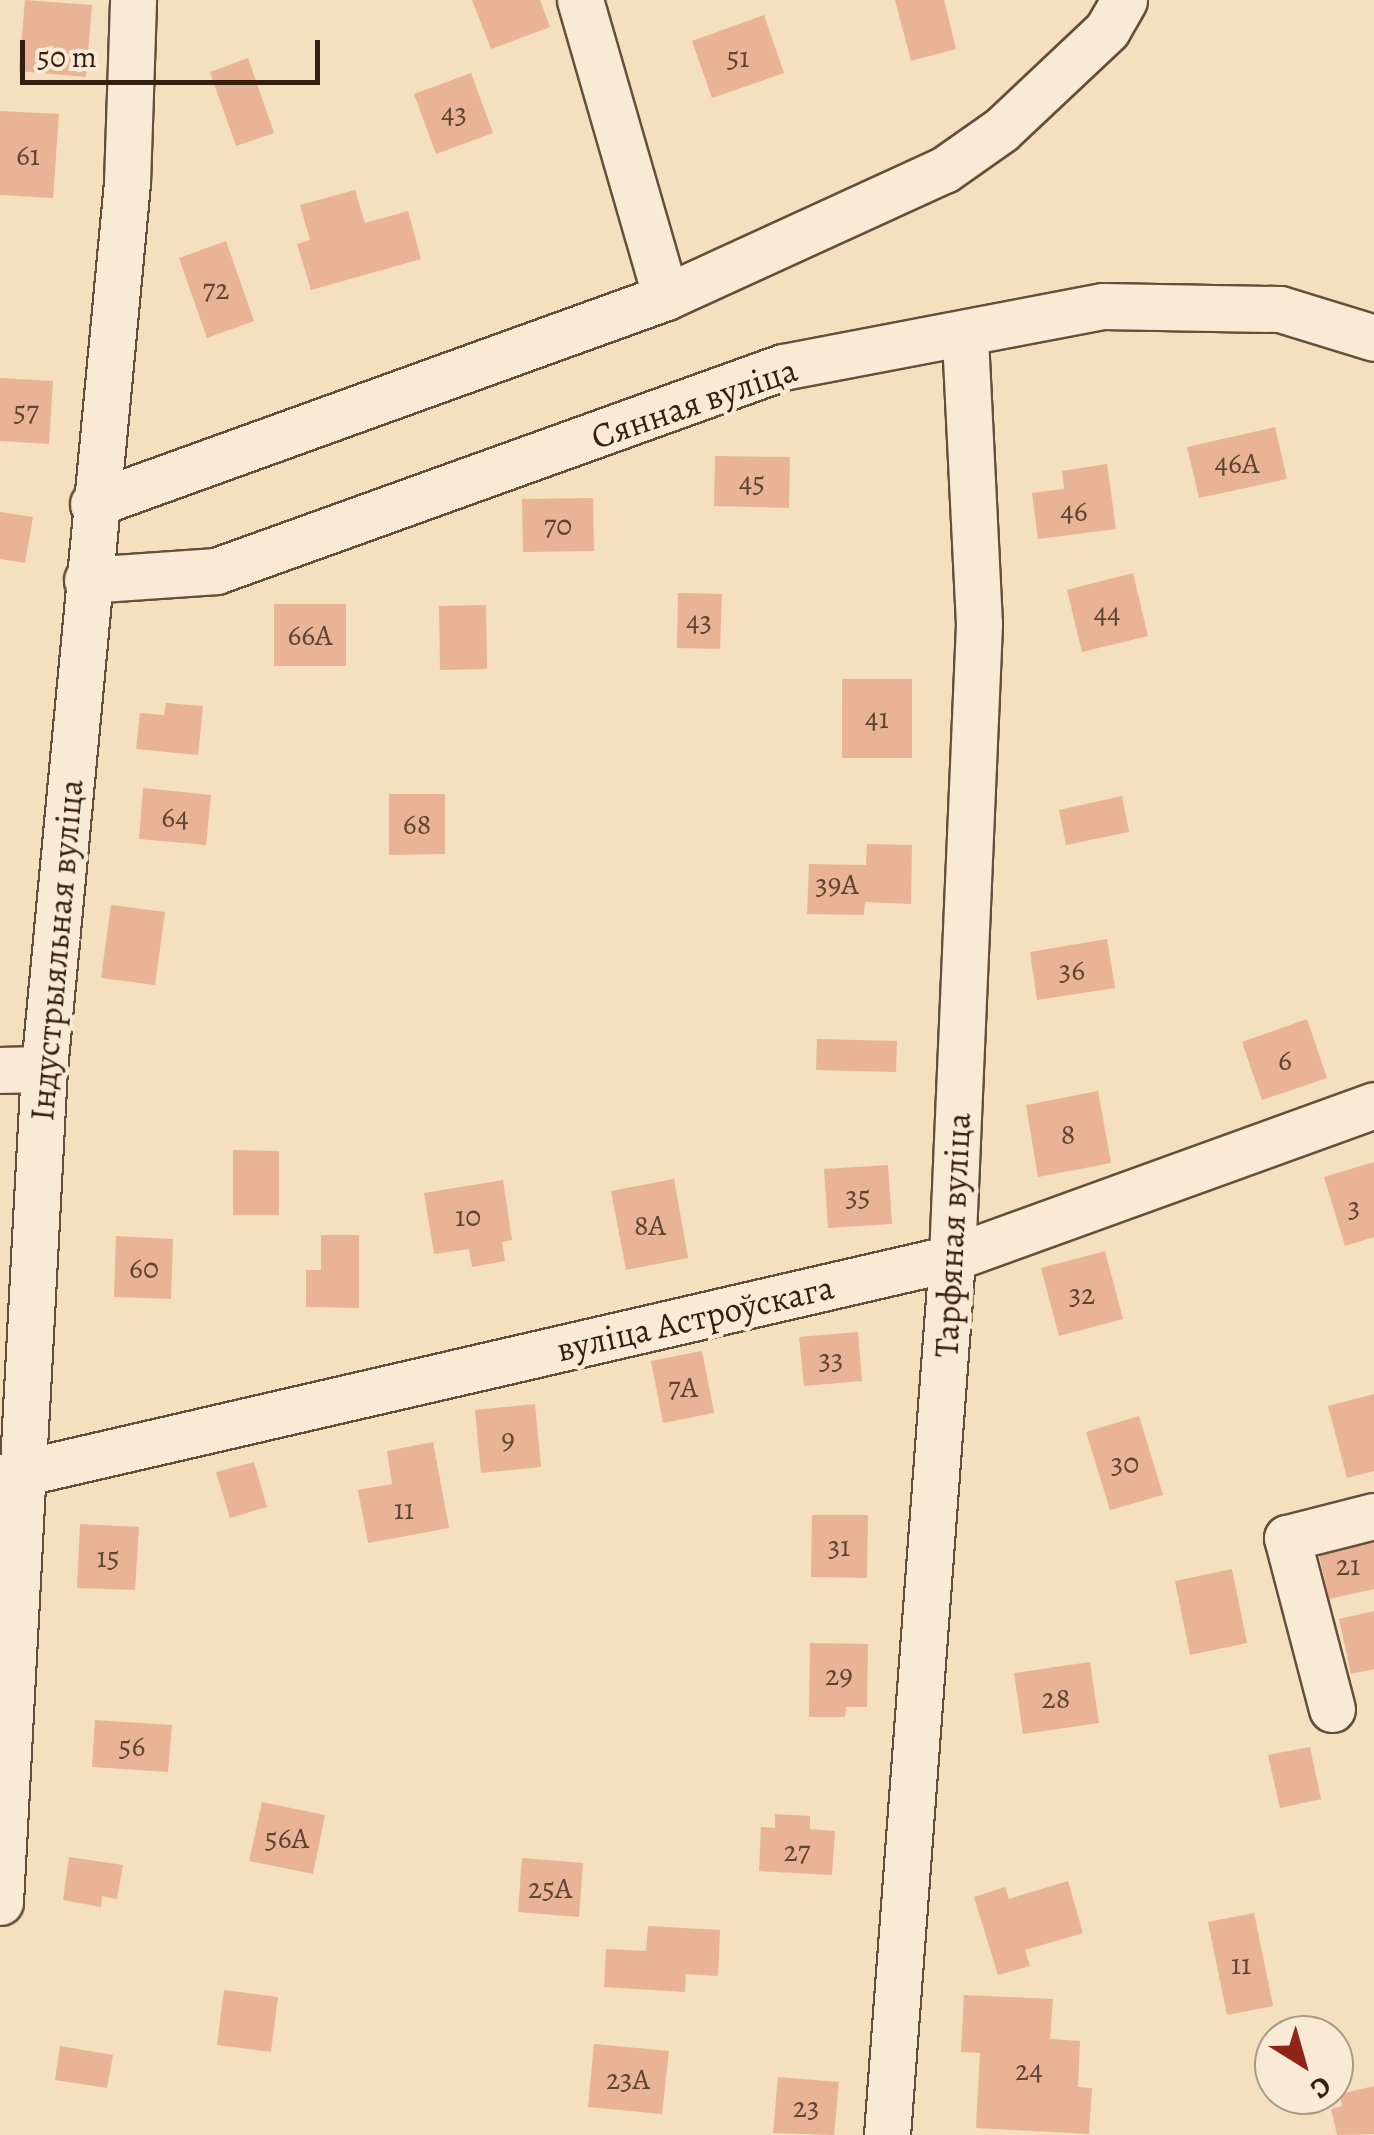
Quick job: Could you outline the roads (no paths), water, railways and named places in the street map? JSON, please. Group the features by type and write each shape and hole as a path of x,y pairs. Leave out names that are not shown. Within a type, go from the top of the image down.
{"street":[{"name":"Індустрыяльная вуліца","path":"0,1902 22,1070 87,580 126,183 133,0"},
{"path":"580,0 666,297"},
{"path":"94,504 666,297 944,170 1001,130 1107,30 1124,0"},
{"name":"Сянная вуліца","path":"87,580 216,571 783,368 1102,306 1280,309 1374,338"},
{"name":"Тарфяная вуліца","path":"887,2135 952,1258 979,624 965,334"},
{"name":"вуліца Астроўскага","path":"11,1476 952,1258 1374,1106"},
{"path":"1332,1709 1287,1538 1374,1516"}]}
